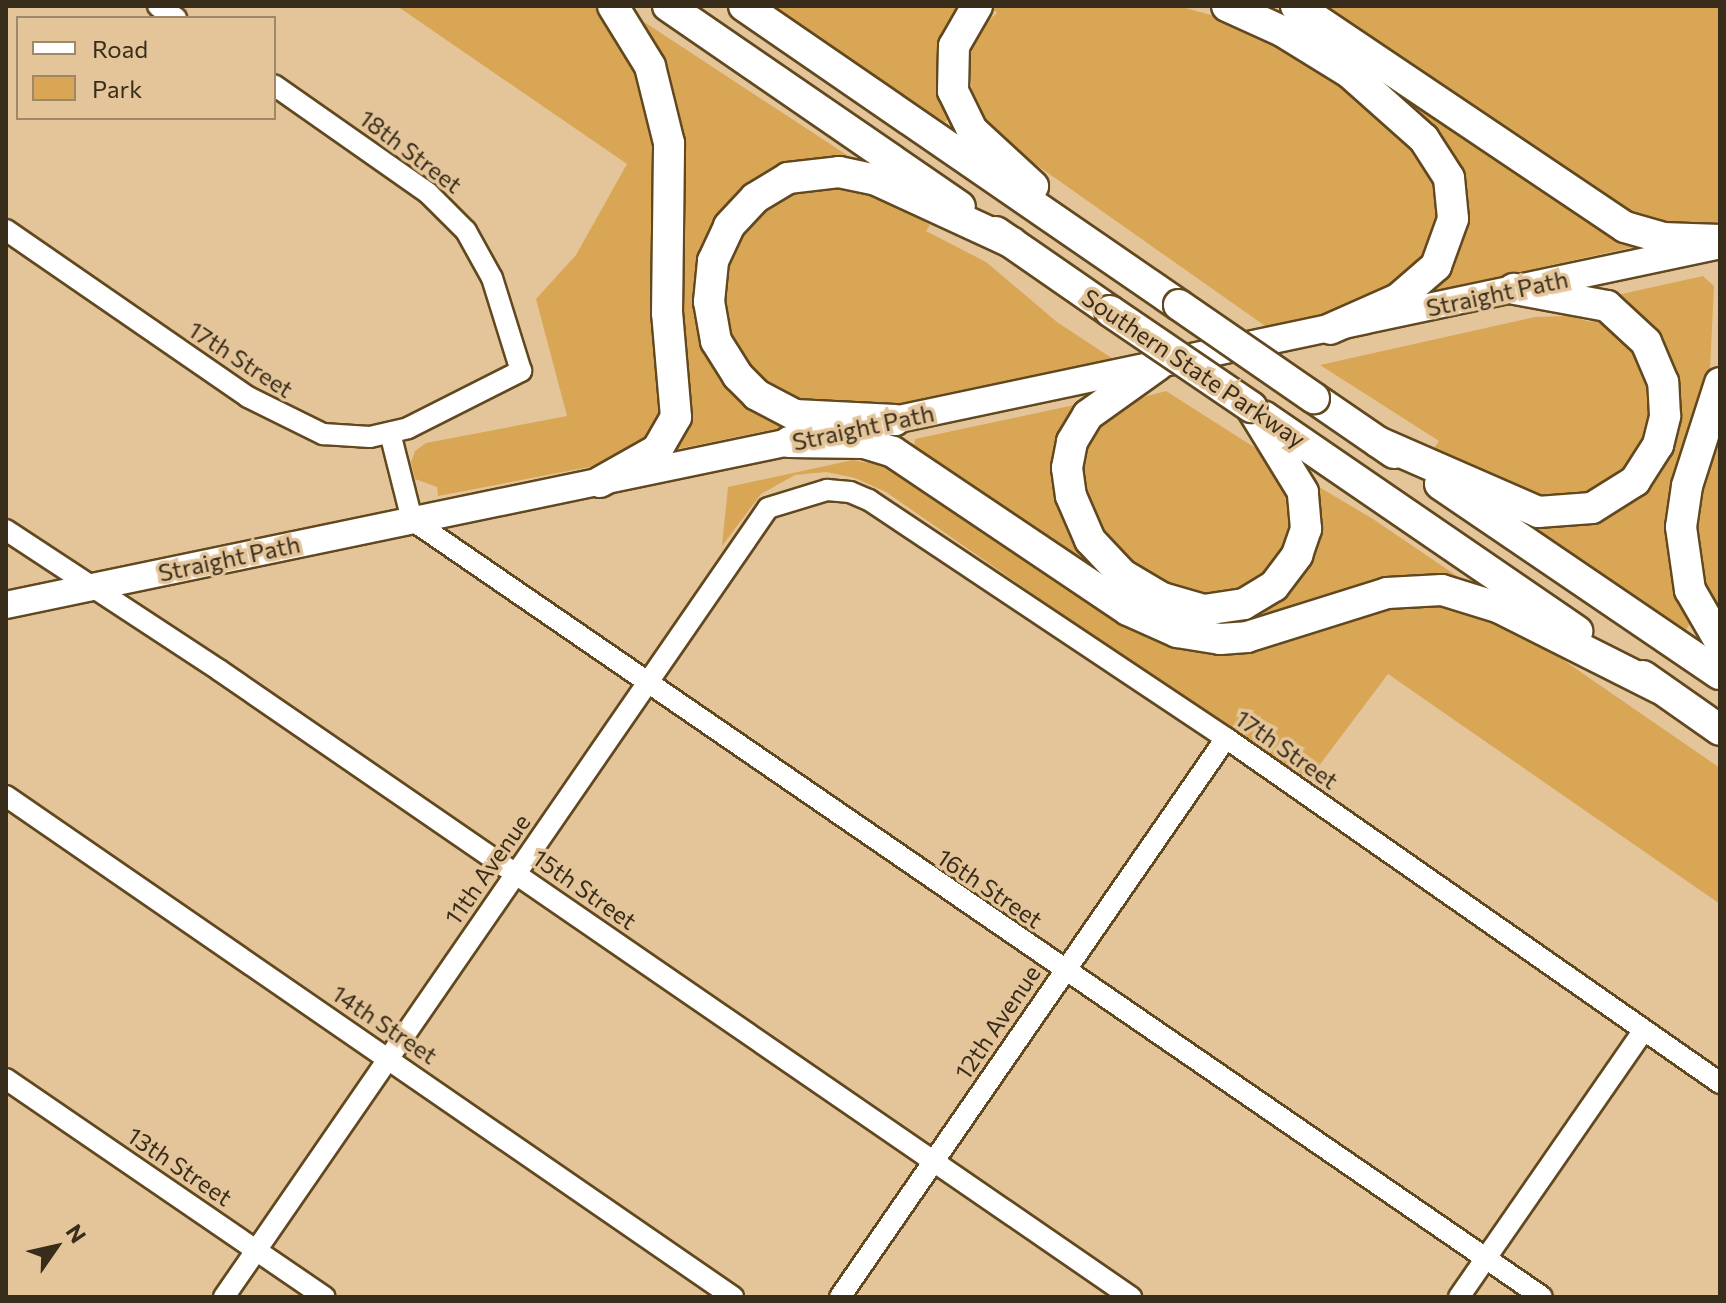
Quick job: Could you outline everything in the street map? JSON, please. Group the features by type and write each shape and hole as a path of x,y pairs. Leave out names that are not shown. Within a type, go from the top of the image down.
{"highway":[{"path":"600,482 657,450 676,417 667,323 669,143 650,66 613,6"},
{"name":"Southern State Parkway","path":"668,6 1720,730"},
{"name":"Southern State Parkway","path":"744,6 1720,674"},
{"path":"977,6 952,59 959,110 979,138 1108,257"},
{"path":"1227,6 1282,31 1350,73 1418,132 1449,178 1453,219 1436,266 1398,299 1330,329"},
{"path":"1296,6 1625,227 1663,238 1720,243"},
{"path":"895,420 795,415 769,403 738,376 716,341 709,302 713,261 729,226 755,198 788,178 839,172 876,180 1011,242"},
{"path":"1378,442 1475,483 1513,505 1549,514 1604,504 1635,481 1658,445 1665,416 1663,382 1646,342 1607,306 1514,289"},
{"path":"1158,365 1088,415 1072,442 1067,468 1071,496 1090,540 1123,575 1162,598 1204,610 1244,604 1274,586 1297,555 1306,529 1303,492 1251,407"},
{"path":"1720,383 1687,486 1681,527 1690,590 1720,642"},
{"path":"789,442 864,443 893,452 1128,610 1177,632 1220,639 1247,637 1374,596 1434,589 1486,602 1659,688"}],"main road":[{"name":"Straight Path","path":"6,605 1330,329 1720,243"}],"street":[{"name":"18th Street","path":"276,86 440,204 477,246 500,302 521,371 390,433"},
{"name":"17th Street","path":"6,230 289,421 340,437 390,433"},
{"path":"390,433 412,520"},
{"name":"17th Street","path":"810,493 850,492 869,500 1226,738 1720,1083"},
{"name":"11th Avenue","path":"224,1297 768,508 810,493"},
{"name":"16th Street","path":"412,520 1542,1297"},
{"name":"15th Street","path":"6,530 516,873 1131,1297"},
{"name":"12th Avenue","path":"840,1297 1226,738"},
{"name":"14th Street","path":"6,796 733,1297"},
{"path":"1459,1297 1643,1031"},
{"name":"13th Street","path":"6,1079 324,1297"}],"green space":[{"path":"397,6 595,6 632,60 653,116 666,414 631,459 438,496 437,487 415,479 411,462 415,451 426,443 567,416 536,299 576,255 627,164"},
{"path":"771,6 965,6 941,94 949,118 945,122 893,91"},
{"path":"990,6 1178,6 1211,15 1287,48 1357,94 1411,144 1434,175 1443,207 1425,268 1358,307 1268,328 1001,140 973,102 969,59 979,28 997,13"},
{"path":"1315,6 1720,6 1720,229 1643,227"},
{"path":"629,12 859,163 829,165 715,224 695,277 703,338 720,379 755,411 785,427 668,451 679,165"},
{"path":"1390,81 1638,246 1424,293 1440,276 1435,140 1443,137 1385,88"},
{"path":"827,184 871,189 930,225 926,231 986,262 1057,322 1113,359 849,415 764,393 726,351 716,297 730,243 768,202"},
{"path":"1703,276 1714,286 1709,391 1671,503 1669,550 1690,624 1685,631 1529,527 1533,522 1590,521 1674,410 1608,297"},
{"path":"1597,315 1619,329 1643,362 1653,405 1646,444 1629,476 1600,497 1531,505 1433,450 1439,441 1320,365 1535,317 1569,316 1591,322"},
{"path":"1166,391 1257,449 1284,477 1295,513 1290,552 1265,585 1230,602 1141,580 1099,538 1075,483 1078,442 1125,402"},
{"path":"1093,401 1059,447 1100,572 1093,581 902,447 914,446 915,439"},
{"path":"1720,420 1720,634 1701,598 1691,508"},
{"path":"870,457 903,473 1126,626 1169,645 1217,652 1269,647 1386,607 1433,600 1521,631 1720,768 1720,904 1388,674 1309,779 1293,768 1288,771 886,492 855,478 826,472 795,475 761,494 722,546 728,487 853,460 867,463"},
{"path":"1314,484 1373,519 1479,591 1271,625 1262,608"}]}
